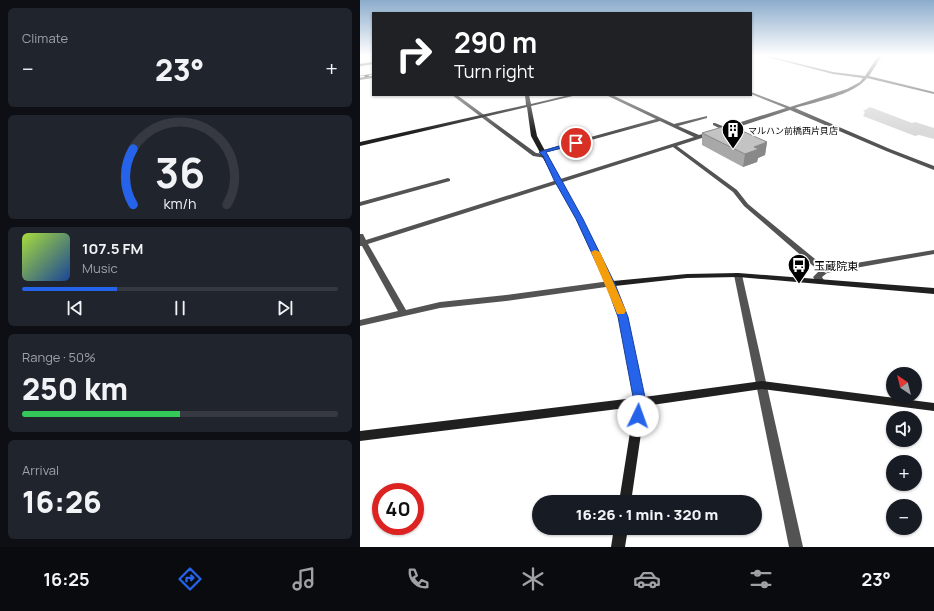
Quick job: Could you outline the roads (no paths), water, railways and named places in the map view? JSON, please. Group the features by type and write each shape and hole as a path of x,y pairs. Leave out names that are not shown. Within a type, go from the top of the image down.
{"street":[{"path":"404,314 361,241 846,91 861,82"},
{"path":"885,82 934,93"},
{"path":"752,93 791,108 934,168"},
{"path":"455,96 535,155 544,154 659,120"},
{"path":"527,96 534,136 557,180 580,219 610,284 623,317 640,402 626,495"},
{"path":"360,144 571,96"},
{"path":"610,96 698,137"},
{"path":"674,126 705,117"},
{"path":"715,124 726,128"},
{"path":"673,145 735,191 746,205 824,271"},
{"path":"360,204 448,180"},
{"path":"821,282 817,277 824,271 934,252"},
{"path":"738,275 796,547"},
{"path":"360,323 440,305 687,276 738,275 934,291"},
{"path":"360,436 640,402 762,385 934,407"},
{"path":"618,547 620,535"}],"place":[{"name":"マルハン前橋西片貝店","path":"733,150"},
{"name":"玉蔵院東","path":"799,284"}]}
